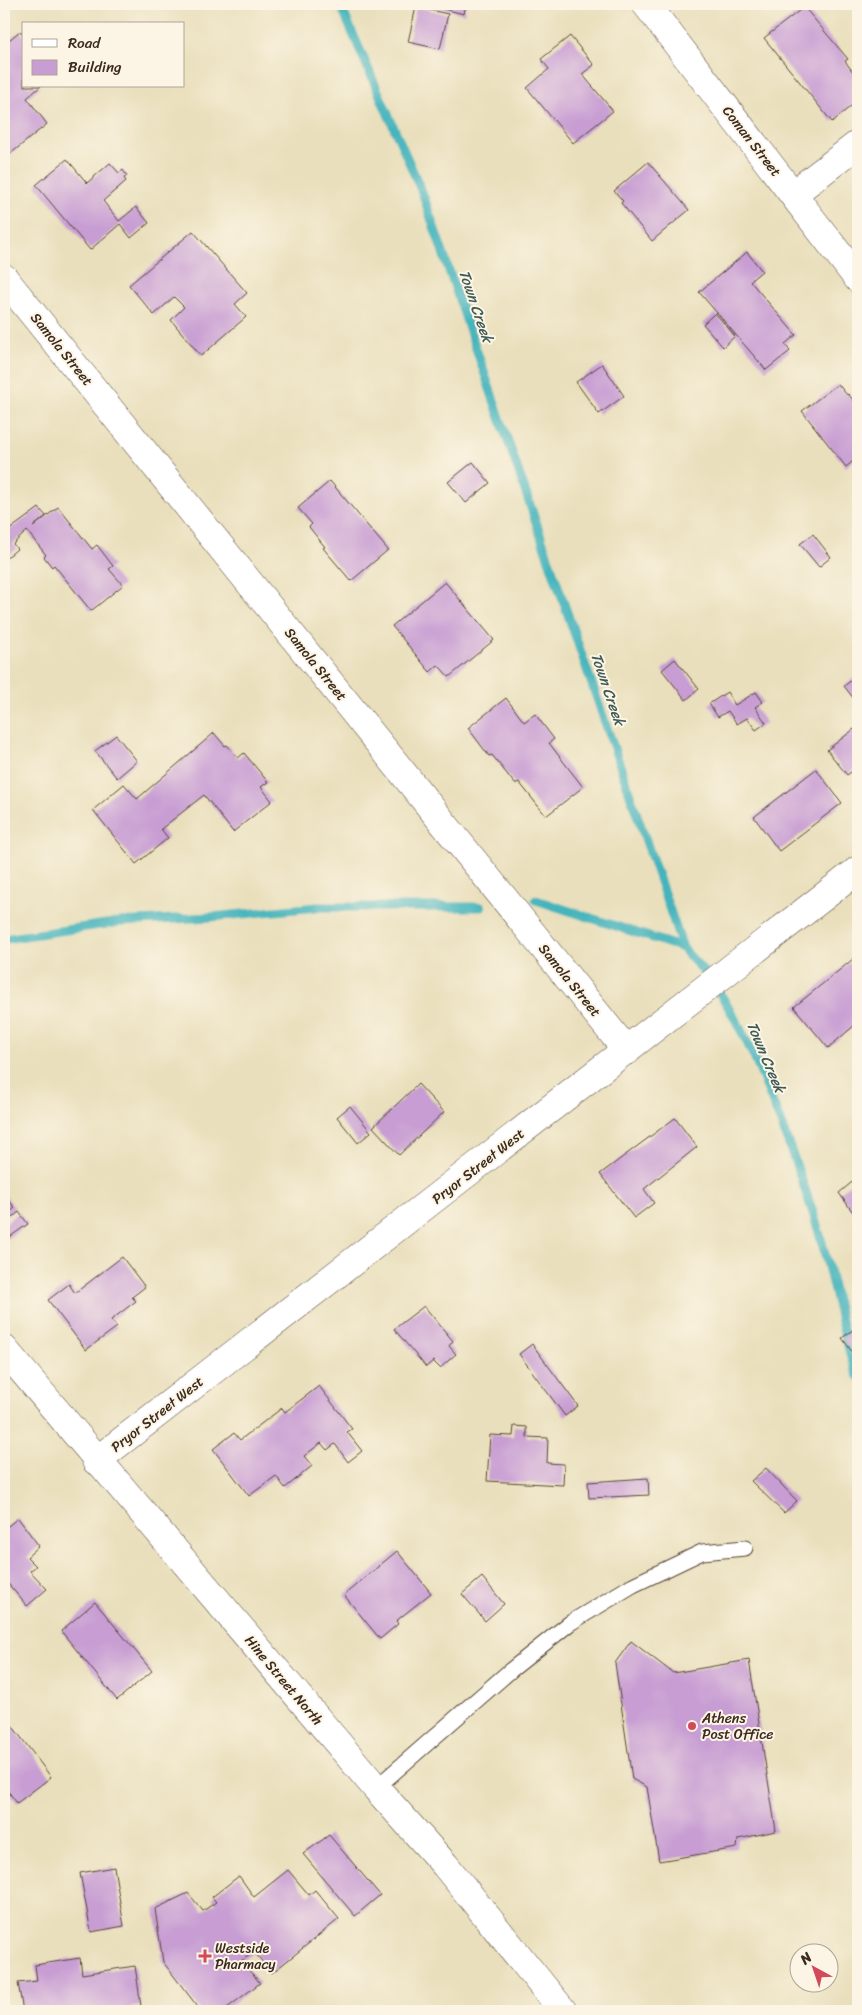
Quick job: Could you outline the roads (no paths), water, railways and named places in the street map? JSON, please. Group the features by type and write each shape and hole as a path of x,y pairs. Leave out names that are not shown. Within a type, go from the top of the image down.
{"street":[{"name":"Coman Street","path":"646,4 858,279"},
{"path":"793,194 858,144"},
{"name":"Samola Street","path":"4,278 627,1051"},
{"name":"Pryor Street West","path":"96,1461 858,870"},
{"name":"Hine Street North","path":"4,1350 96,1461 376,1788 445,1865 563,2011"}],"lane":[{"path":"376,1788 512,1670 570,1624 633,1585 702,1552 745,1548"}],"waterway":[{"name":"Town Creek","path":"340,4 422,192 683,948 713,984 727,1005 761,1073 782,1126 817,1226 851,1358 858,1376"},
{"path":"536,900 683,948"},
{"path":"4,939 120,922 211,917 317,907 481,907"}],"place":[{"name":"Athens Post Office","path":"692,1726"},
{"name":"Westside Pharmacy","path":"205,1956"}]}
